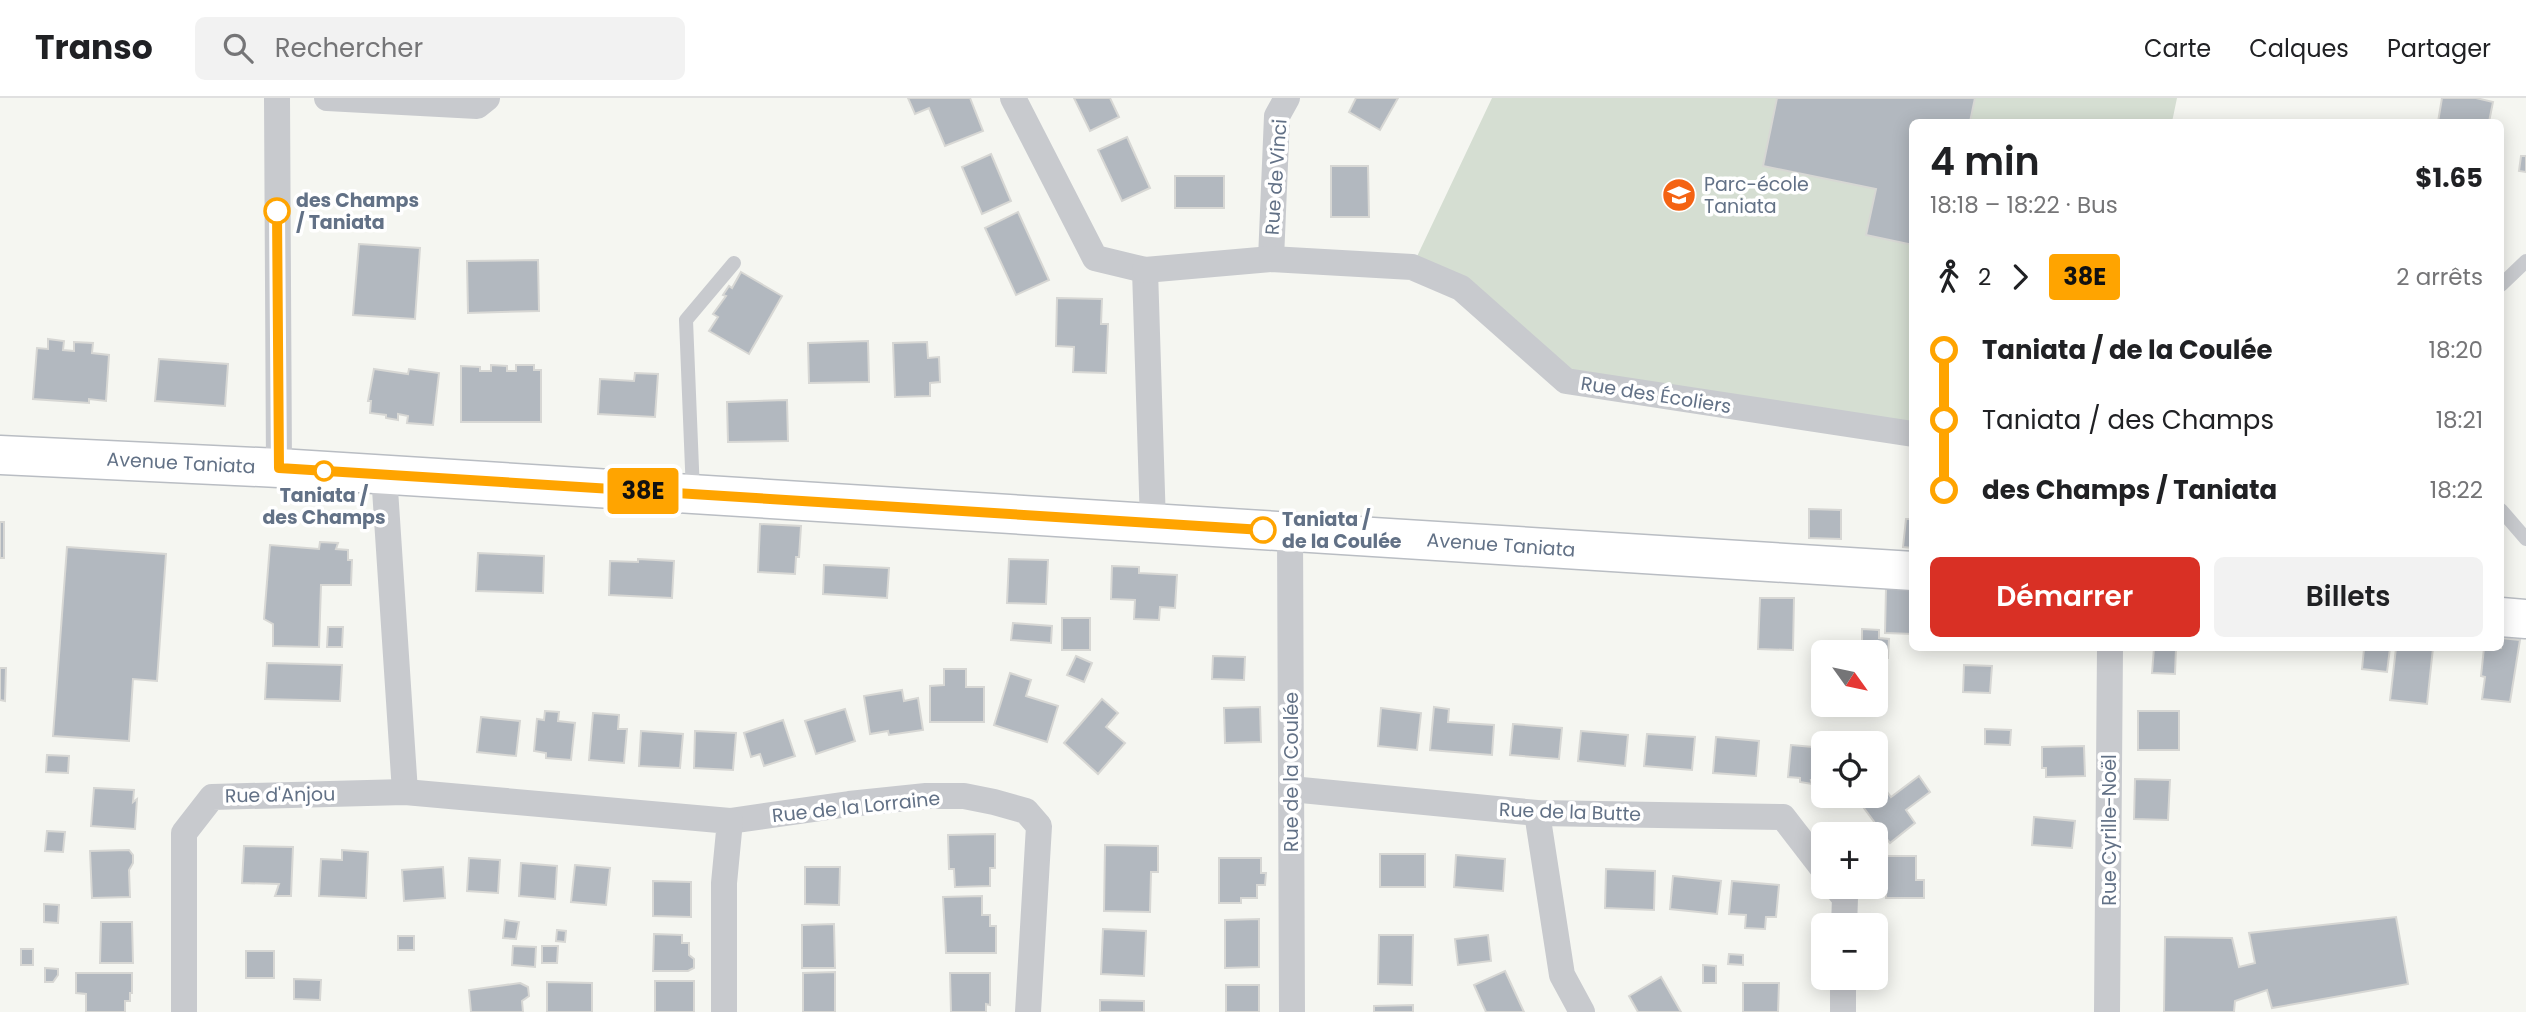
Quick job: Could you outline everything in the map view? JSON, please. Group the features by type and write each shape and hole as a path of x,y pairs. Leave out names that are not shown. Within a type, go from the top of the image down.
{"main road":[{"name":"Avenue Taniata","path":"0,455 384,474 1909,571"},
{"path":"2504,617 2526,619"}],"street":[{"path":"277,98 279,468"},
{"path":"327,98 477,106 487,98"},
{"name":"Rue des Écoliers","path":"1013,98 1095,258 1145,270 1271,259 1412,267 1461,288 1566,381 1909,433"},
{"name":"Rue de Vinci","path":"1271,259 1277,116 1287,98"},
{"path":"1145,270 1153,524"},
{"path":"384,474 405,792"},
{"name":"Rue de la Coulée","path":"1290,531 1292,1012"},
{"name":"Rue Cyrille-Noël","path":"2107,1012 2110,651"},
{"name":"Rue de la Butte","path":"1291,789 1536,813 1783,817 1811,853"},
{"name":"Rue d'Anjou","path":"184,1012 184,833 212,797 405,792 730,821"},
{"name":"Rue de la Lorraine","path":"730,821 926,796 964,796 1026,811 1039,826 1028,1012"},
{"path":"1536,813 1562,975 1582,1012"},
{"path":"724,1012 724,883 730,821"},
{"path":"1843,990 1843,1012"}],"lane":[{"path":"2504,282 2526,261"},
{"path":"693,494 687,320 734,263"},
{"path":"2504,513 2526,539"}],"shaded area":[{"name":"Parc-école Taniata","path":"1492,98 2177,98 2173,119 1909,119 1909,433 1566,381 1412,267"}],"building":[{"path":"908,98 970,98 983,131 945,146 929,108 915,114"},
{"path":"1074,98 1110,98 1119,117 1090,131"},
{"path":"1356,98 1398,98 1380,130 1349,112"},
{"path":"1777,98 1975,98 1971,119 1909,119 1909,244 1866,235 1876,189 1763,166"},
{"path":"2442,98 2476,98 2493,102 2490,119 2438,119"},
{"path":"1127,137 1150,188 1122,201 1098,150"},
{"path":"991,154 1011,201 982,214 962,167"},
{"path":"2521,156 2526,156 2526,172 2519,171"},
{"path":"1331,166 1368,166 1369,217 1331,217"},
{"path":"1175,176 1224,176 1224,208 1175,208"},
{"path":"1018,212 1049,280 1016,295 985,228"},
{"path":"359,244 420,248 415,319 353,315"},
{"path":"538,260 539,311 468,313 467,261"},
{"path":"741,272 782,296 749,354 709,331 718,317 713,314 726,296 723,295 729,286 732,288"},
{"path":"1057,298 1102,299 1101,324 1108,324 1106,373 1073,372 1074,347 1056,346"},
{"path":"48,339 64,341 63,350 74,351 74,342 93,343 92,353 109,355 106,401 89,399 89,403 33,399 37,348 48,349"},
{"path":"868,341 869,382 809,383 808,343"},
{"path":"927,342 928,358 939,357 940,382 930,383 930,396 895,397 893,343"},
{"path":"159,359 228,364 225,406 155,401"},
{"path":"491,365 507,366 507,371 516,371 516,365 534,365 534,370 541,370 541,422 461,422 461,366 480,367 480,371 491,371"},
{"path":"374,369 408,374 409,369 439,373 433,425 407,423 408,416 398,414 398,420 370,413 371,401 368,401"},
{"path":"635,373 658,374 655,417 598,414 600,379 634,381"},
{"path":"787,400 788,441 728,442 727,402"},
{"path":"1809,509 1841,510 1841,539 1809,538"},
{"path":"1906,519 1909,519 1909,548 1903,547"},
{"path":"0,522 4,522 4,558 0,558"},
{"path":"760,524 801,526 795,574 758,572"},
{"path":"320,542 338,543 336,549 348,550 348,560 352,560 351,585 321,585 319,647 273,646 273,624 264,619 270,545 319,549"},
{"path":"67,547 166,554 157,681 133,679 129,741 53,736"},
{"path":"478,553 544,556 543,593 476,591"},
{"path":"638,559 674,561 672,598 609,595 610,561 638,562"},
{"path":"1009,559 1048,560 1046,604 1007,603"},
{"path":"824,565 889,568 887,598 823,594"},
{"path":"1112,566 1139,567 1139,573 1177,575 1175,608 1160,607 1159,620 1134,619 1135,600 1111,599"},
{"path":"1886,588 1909,589 1909,634 1885,633"},
{"path":"1760,598 1794,598 1793,650 1758,649"},
{"path":"1062,618 1090,618 1090,650 1062,650"},
{"path":"1013,623 1052,626 1051,643 1011,640"},
{"path":"328,627 343,627 342,647 327,647"},
{"path":"1862,629 1879,630 1879,638 1889,639 1888,658 1888,640 1862,640"},
{"path":"2504,638 2520,640 2510,702 2482,699 2485,677 2481,676 2484,651 2504,651"},
{"path":"2154,651 2176,651 2175,674 2152,673"},
{"path":"2364,651 2390,651 2387,672 2362,669"},
{"path":"2396,651 2433,651 2427,704 2390,700"},
{"path":"1076,656 1092,663 1084,682 1067,675"},
{"path":"1213,656 1245,657 1244,680 1212,679"},
{"path":"267,663 342,665 340,701 265,699"},
{"path":"1964,665 1992,666 1990,693 1963,692"},
{"path":"0,668 6,668 5,701 0,700"},
{"path":"944,669 966,669 966,687 984,687 984,722 930,722 930,686 944,685"},
{"path":"1010,673 1031,680 1026,696 1058,706 1047,742 994,725"},
{"path":"902,690 904,701 918,698 923,730 889,735 888,731 870,734 864,696"},
{"path":"1102,699 1118,713 1106,727 1125,743 1098,774 1064,743"},
{"path":"1260,707 1261,742 1225,743 1224,708"},
{"path":"1434,707 1449,709 1448,722 1494,725 1492,755 1430,750"},
{"path":"1381,708 1421,713 1417,750 1378,746"},
{"path":"845,709 855,741 816,754 805,721"},
{"path":"545,711 559,712 558,721 575,723 571,760 546,758 546,753 534,751 537,719 544,720"},
{"path":"2138,711 2179,711 2179,750 2138,750"},
{"path":"593,713 619,715 618,729 627,729 624,763 589,760"},
{"path":"481,717 520,721 516,756 477,752"},
{"path":"783,720 795,756 764,766 760,754 751,757 744,733"},
{"path":"1513,724 1562,728 1559,759 1510,755"},
{"path":"1985,729 2011,730 2010,745 1985,744"},
{"path":"641,731 683,734 680,768 639,766"},
{"path":"695,731 736,733 733,770 694,768"},
{"path":"1581,731 1628,735 1625,766 1578,761"},
{"path":"1647,734 1695,737 1692,770 1644,766"},
{"path":"1716,737 1759,741 1756,776 1713,773"},
{"path":"1791,745 1811,747 1811,784 1800,782 1800,778 1788,777"},
{"path":"2084,746 2085,776 2046,777 2046,768 2042,768 2042,747"},
{"path":"47,755 69,756 68,773 46,772"},
{"path":"1919,776 1930,792 1906,810 1915,823 1890,843 1888,822 1874,822 1864,808 1888,808 1888,793 1891,797"},
{"path":"2135,779 2170,780 2168,820 2134,819"},
{"path":"94,788 134,790 133,802 137,799 135,829 91,826"},
{"path":"2034,817 2075,821 2072,848 2032,845"},
{"path":"47,831 65,832 63,852 45,851"},
{"path":"995,834 995,868 990,868 990,886 955,887 954,869 949,869 948,835"},
{"path":"1105,845 1158,846 1158,872 1151,872 1150,912 1104,911"},
{"path":"244,846 293,847 291,896 275,896 279,884 242,883"},
{"path":"129,850 133,855 129,870 130,897 92,898 90,851"},
{"path":"342,850 368,852 366,898 319,896 321,859 342,860"},
{"path":"1380,854 1425,854 1425,887 1380,887"},
{"path":"1456,855 1505,859 1503,891 1454,887"},
{"path":"1888,856 1916,856 1916,880 1924,880 1924,898 1888,898"},
{"path":"469,858 500,860 498,893 467,891"},
{"path":"1219,858 1261,858 1261,873 1266,873 1265,885 1257,885 1257,898 1241,898 1241,903 1219,903"},
{"path":"521,863 557,866 555,899 519,896"},
{"path":"575,865 610,868 606,905 571,902"},
{"path":"443,867 445,898 404,901 402,870"},
{"path":"805,867 840,867 839,905 805,904"},
{"path":"1606,869 1655,871 1654,910 1605,908"},
{"path":"1673,876 1721,881 1717,914 1670,909"},
{"path":"653,881 691,882 691,917 653,916"},
{"path":"1732,881 1779,885 1776,917 1766,917 1765,929 1745,928 1746,915 1729,914"},
{"path":"982,896 982,915 990,915 990,926 996,926 996,953 946,953 943,897"},
{"path":"44,904 59,905 58,923 44,922"},
{"path":"2396,917 2408,984 2272,1008 2267,990 2235,1001 2234,1012 2164,1012 2165,937 2232,938 2239,967 2255,963 2249,933"},
{"path":"1259,919 1259,967 1225,968 1225,920"},
{"path":"505,920 519,922 516,939 503,938"},
{"path":"101,922 132,922 133,963 100,963"},
{"path":"834,924 835,968 802,968 802,925"},
{"path":"1103,929 1146,931 1144,976 1101,974"},
{"path":"557,930 566,931 565,942 556,941"},
{"path":"654,934 682,935 682,943 689,943 689,955 694,959 694,968 688,971 653,971"},
{"path":"1379,935 1413,935 1412,985 1378,984"},
{"path":"1488,935 1491,961 1458,965 1455,939"},
{"path":"398,936 414,936 414,950 398,950"},
{"path":"513,946 536,947 535,967 512,965"},
{"path":"542,946 558,946 557,963 542,963"},
{"path":"21,949 33,949 33,965 21,965"},
{"path":"246,951 274,951 274,978 246,978"},
{"path":"1729,954 1743,955 1743,965 1728,964"},
{"path":"1703,965 1716,966 1716,983 1703,983"},
{"path":"45,968 58,969 58,975 53,982 45,982"},
{"path":"1505,971 1524,1012 1486,1012 1474,985"},
{"path":"835,972 835,1012 803,1012 803,973"},
{"path":"76,973 132,973 132,993 130,1001 125,1001 125,1012 86,1012 86,994 76,993"},
{"path":"950,973 990,973 990,1005 986,1004 986,1012 951,1012"},
{"path":"1661,977 1681,1012 1638,1012 1629,996"},
{"path":"294,979 321,980 320,1000 294,999"},
{"path":"655,981 694,981 694,1012 655,1012"},
{"path":"547,982 592,983 592,1012 547,1012"},
{"path":"520,983 528,987 529,996 522,1001 523,1012 471,1012 469,990"},
{"path":"1743,983 1779,983 1778,1012 1743,1012"},
{"path":"1226,985 1259,985 1259,1012 1226,1012"},
{"path":"1100,1000 1144,1001 1144,1012 1100,1012"},
{"path":"1413,1005 1413,1012 1374,1012 1374,1006"}],"bus line":[{"name":"38E","path":"277,211 279,468 1263,530"}],"place":[{"name":"Parc-école Taniata","path":"1679,195"},
{"name":"des Champs / Taniata","path":"277,211"},
{"name":"Taniata / des Champs","path":"324,471"},
{"name":"Taniata / de la Coulée","path":"1263,530"}]}
